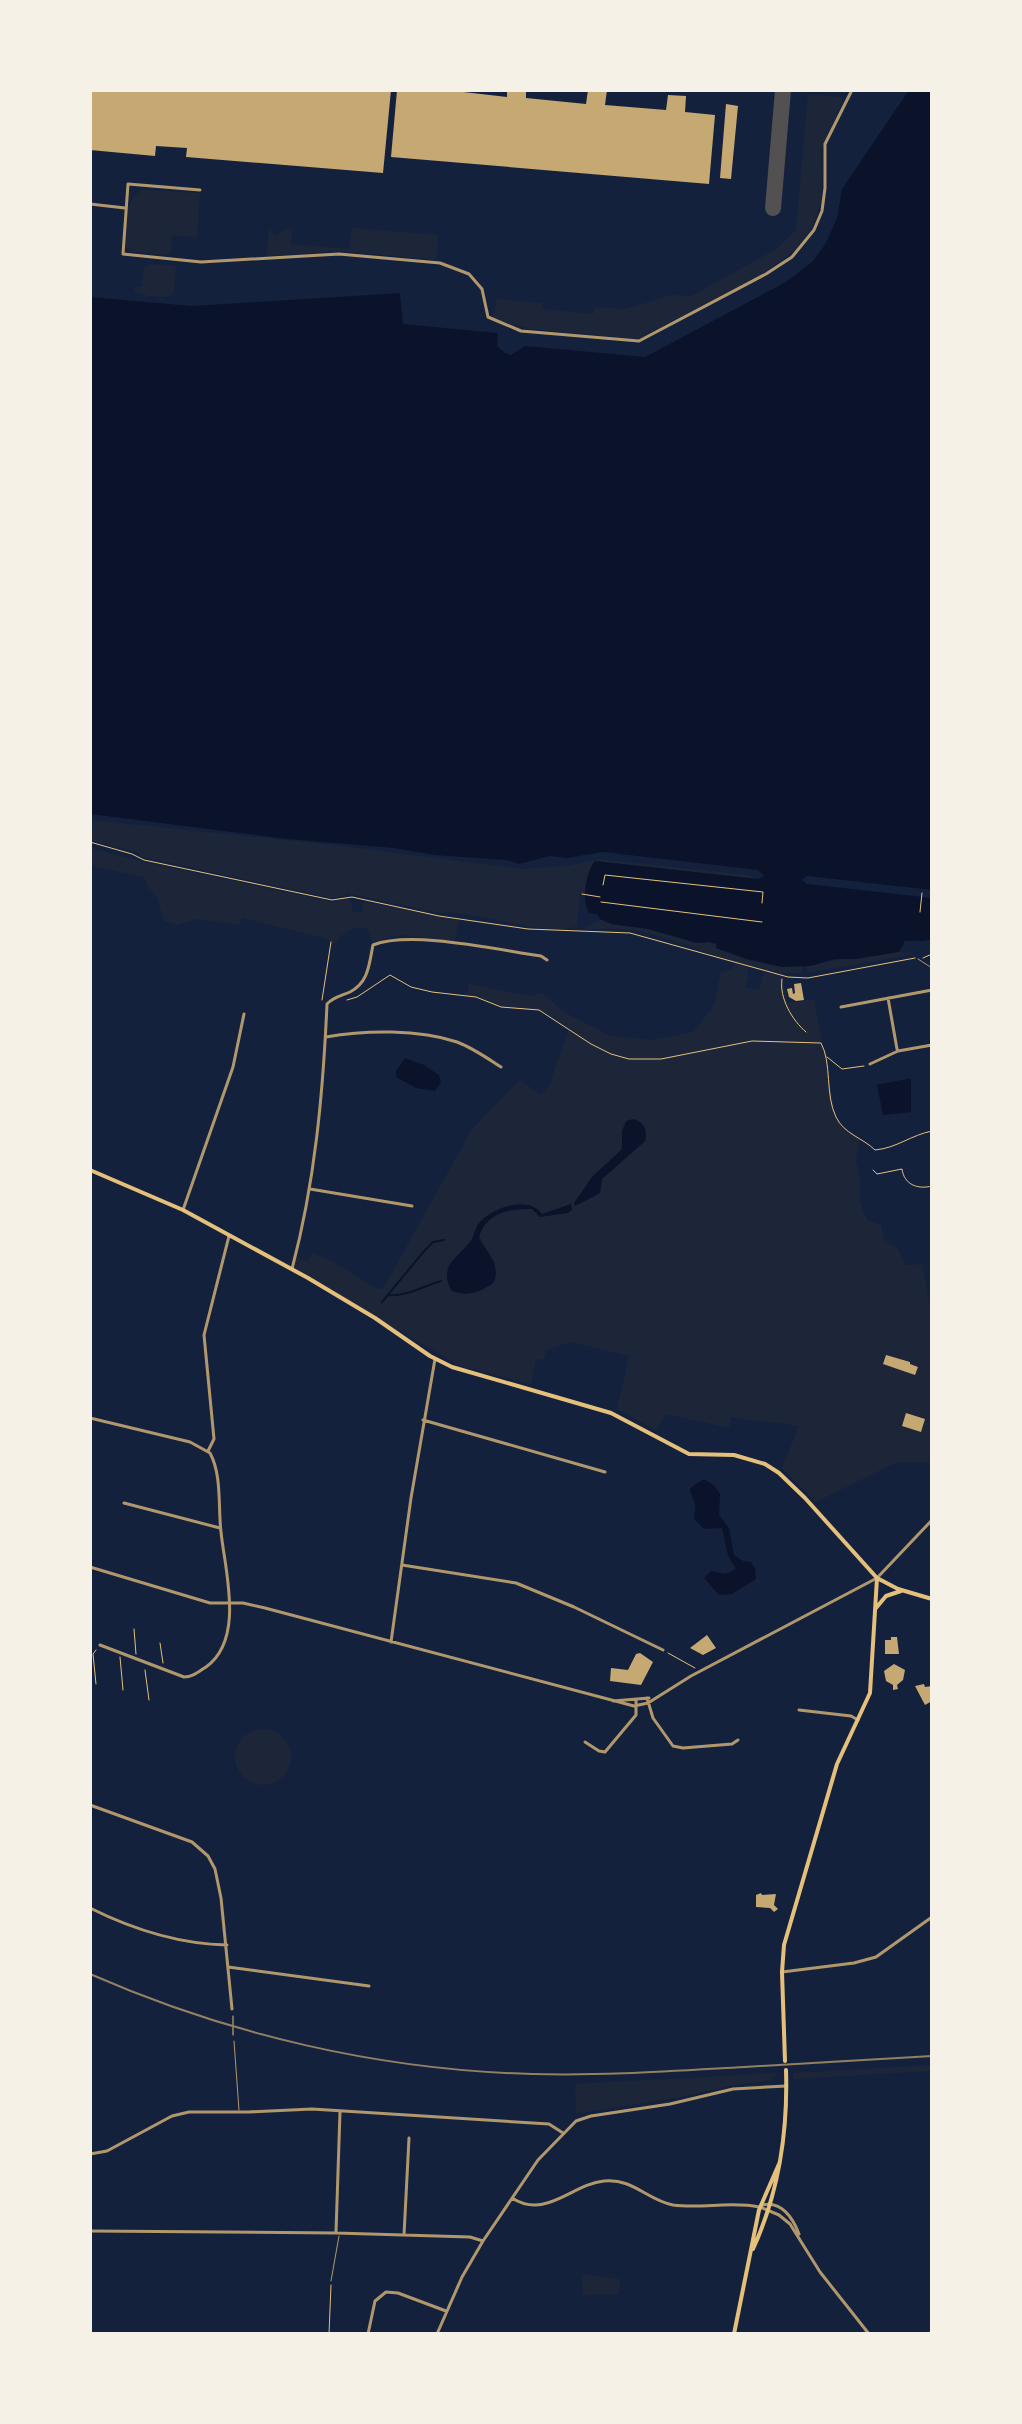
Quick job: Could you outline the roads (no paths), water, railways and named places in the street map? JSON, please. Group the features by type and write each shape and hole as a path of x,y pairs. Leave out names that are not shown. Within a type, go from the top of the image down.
{"main road":[{"path":"90,1170 183,1210 355,1305 435,1359 464,1372 611,1413 689,1454 734,1455 765,1464 805,1498 877,1578 932,1599"},
{"path":"785,2061 782,1972 788,1926 837,1764 868,1701 873,1683 877,1578"},
{"path":"875,1610 886,1596 904,1590"},
{"path":"753,2249 778,2179 785,2122 786,2070"},
{"path":"734,2334 760,2207 779,2164"}],"street":[{"path":"200,190 128,184 123,254 201,262 339,254 440,263 457,268 477,281 492,320 521,331 639,341 766,274 792,257 814,230 822,211 825,188 825,144 850,90 828,90"},
{"path":"90,204 125,208"},
{"path":"292,1269 310,1189 321,1107 327,1004 332,998 358,987 369,971 373,945 384,941 460,945 541,956 547,960"},
{"path":"841,1007 932,990"},
{"path":"888,998 898,1051"},
{"path":"932,1000 932,1029"},
{"path":"183,1210 233,1067 244,1014"},
{"path":"326,1037 361,1031 438,1037 475,1050 501,1067"},
{"path":"870,1064 898,1051 932,1045"},
{"path":"310,1189 412,1206"},
{"path":"208,1451 214,1439 204,1335 229,1235"},
{"path":"391,1642 423,1420 435,1359"},
{"path":"90,1418 190,1442 208,1451 216,1468 220,1528 231,1603 224,1638 216,1658 193,1676 184,1677 100,1645"},
{"path":"423,1420 605,1472"},
{"path":"124,1503 220,1528"},
{"path":"613,1701 653,1699 877,1578 932,1520"},
{"path":"402,1565 516,1583 663,1650"},
{"path":"90,1567 206,1601 270,1609 625,1705 637,1706 648,1700"},
{"path":"585,1742 605,1752 636,1715 636,1700"},
{"path":"648,1700 656,1723 673,1746 732,1744 738,1740"},
{"path":"799,1710 851,1716 858,1720"},
{"path":"90,1805 179,1837 203,1849 215,1869 227,1945 232,2009"},
{"path":"90,1908 153,1933 193,1942 227,1945"},
{"path":"782,1972 876,1957 932,1917"},
{"path":"228,1967 369,1986"},
{"path":"437,2334 483,2241 538,2160 572,2123 585,2117 666,2105 745,2087 786,2086"},
{"path":"90,2154 107,2151 177,2114 189,2112 312,2109 549,2124 563,2133"},
{"path":"338,2233 340,2112"},
{"path":"404,2235 409,2138"},
{"path":"512,2198 524,2203 551,2203 590,2184 608,2180 634,2185 671,2204 760,2207 785,2219 802,2240"},
{"path":"760,2207 771,2203 789,2215 817,2267 869,2334"},
{"path":"90,2231 338,2233 470,2237 483,2241"},
{"path":"368,2334 375,2301 386,2292 398,2293 446,2311"}],"lane":[{"path":"918,959 932,968"},
{"path":"234,2041 239,2113"},
{"path":"331,2281 338,2233"}],"waterway":[{"path":"382,1302 425,1250 433,1242 444,1240"},
{"path":"387,1295 408,1293 441,1281"}],"tram line":[{"path":"90,1974 196,2015 306,2045 362,2057 475,2071 611,2074 932,2056"}]}
